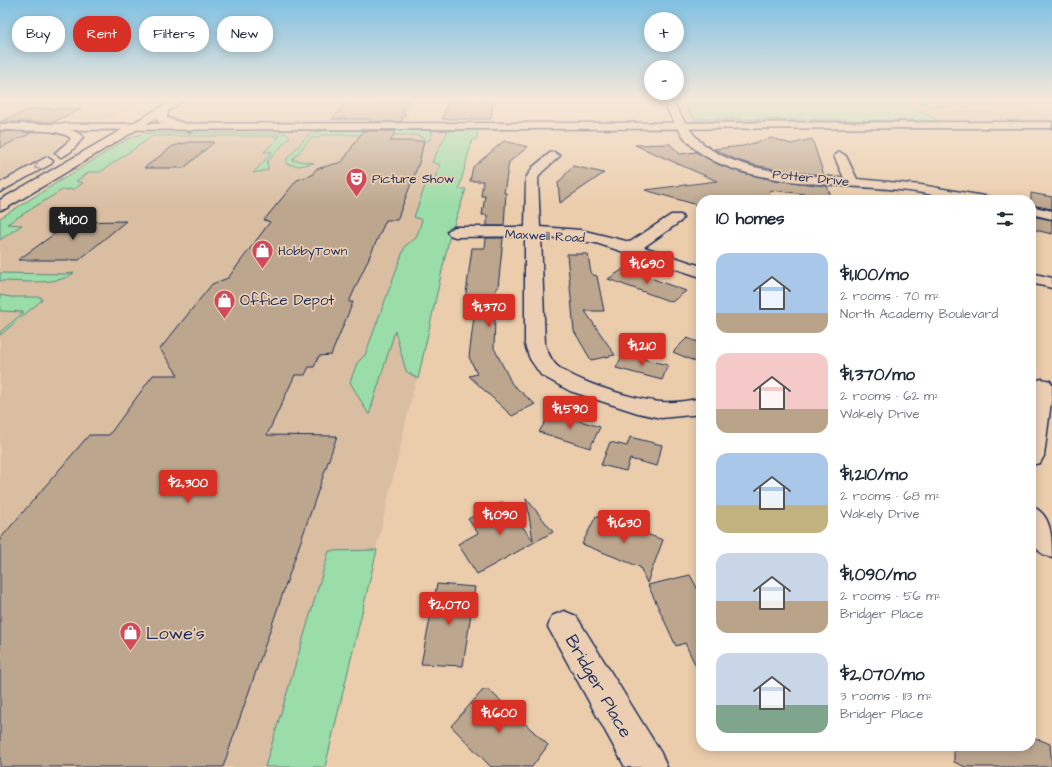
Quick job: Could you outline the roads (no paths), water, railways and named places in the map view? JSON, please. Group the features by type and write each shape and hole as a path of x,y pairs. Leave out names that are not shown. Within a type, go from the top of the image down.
{"main road":[{"path":"61,153 74,142 76,136"},
{"path":"0,188 91,136"},
{"path":"0,206 120,136"},
{"name":"Potter Drive","path":"692,136 702,149 714,156 734,164 785,175 917,188 956,195"},
{"path":"554,156 537,170 532,178 535,345 538,356 556,376 572,384 644,407 679,409 696,407"},
{"path":"840,156 852,182"},
{"path":"1036,211 1052,215"},
{"path":"630,249 676,218"},
{"name":"Maxwell Road","path":"455,232 532,232 581,235 696,270"},
{"path":"1036,279 1052,283"},
{"path":"1036,424 1042,386"},
{"path":"1036,526 1052,546"},
{"name":"Bridger Place","path":"564,627 647,767"}],"place":[{"name":"Picture Show","path":"356,198"},
{"name":"HobbyTown","path":"262,270"},
{"name":"Office Depot","path":"225,320"},
{"name":"Lowe's","path":"131,652"}]}
